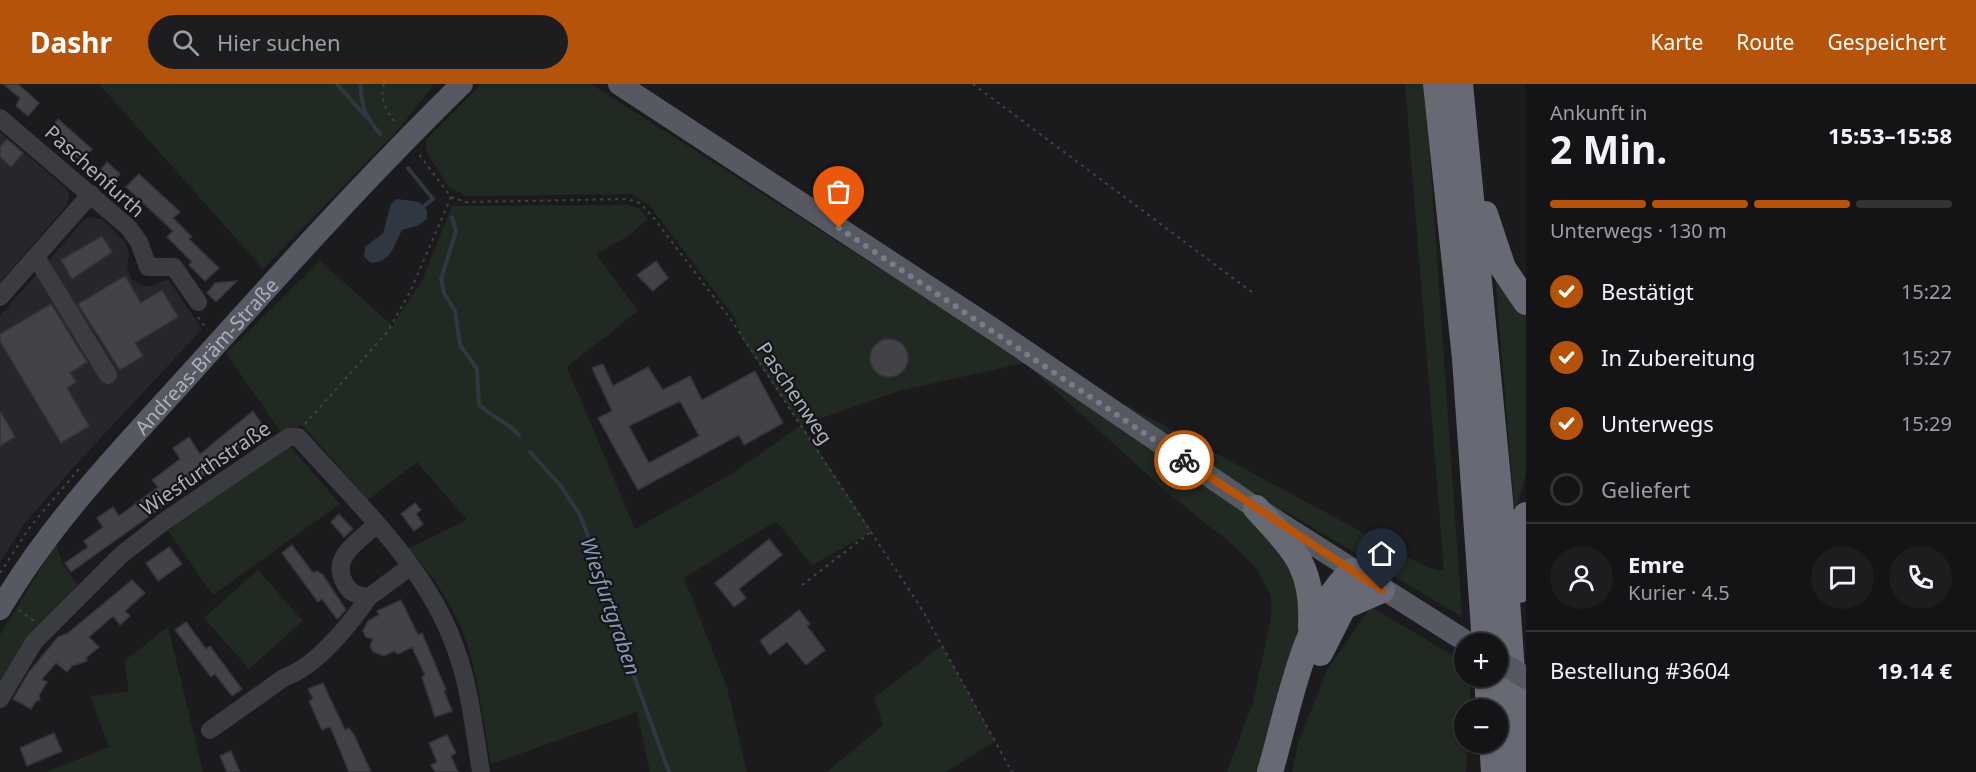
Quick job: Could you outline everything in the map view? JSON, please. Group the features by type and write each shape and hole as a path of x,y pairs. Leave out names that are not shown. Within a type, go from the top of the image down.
{"highway":[{"path":"1436,84 1465,359 1484,633"},
{"path":"1460,84 1470,167 1493,633"},
{"path":"1470,167 1503,268 1526,302"},
{"path":"1256,508 1297,554 1308,577 1312,610 1311,632"},
{"path":"1508,636 1519,609 1519,584 1526,515"},
{"path":"1281,772 1299,708 1320,653 1352,590 1352,571"},
{"path":"1270,772 1311,632 1336,585 1352,571"},
{"path":"1345,606 1382,590"},
{"path":"1500,687 1519,772"},
{"path":"1478,753 1478,772"},
{"path":"1493,753 1494,772"}],"main road":[{"name":"Andreas-Bräm-Straße","path":"430,116 451,84"},
{"name":"Andreas-Bräm-Straße","path":"3,604 25,566 76,500 407,138 462,84"},
{"path":"619,84 993,329 1256,508 1454,634"},
{"path":"1508,672 1526,678"}],"street":[{"name":"Paschenfurth","path":"0,118 128,227 139,242 148,267 174,267 198,302"},
{"path":"0,297 91,194"},
{"path":"36,256 108,375"},
{"name":"Wiesfurthstraße","path":"0,699 34,642 121,555 162,523 289,437 298,437 411,566 443,616 456,648 481,772"},
{"path":"369,597 353,594 339,572 342,557 376,525"},
{"path":"210,730 285,677 295,674 325,650 369,597 411,566"}],"path":[{"path":"298,437 308,418 388,331 410,292 451,197 384,106 381,97 384,84"},
{"path":"973,84 1253,293"},
{"name":"Paschenweg","path":"451,197 466,202 612,199 640,203 732,321 872,532 923,611 1012,772"},
{"path":"802,585 872,532"},
{"path":"3,604 46,629"}],"shaded area":[{"path":"99,84 434,84 399,129 263,269"},
{"path":"481,84 591,84 915,291 1427,567 1444,571 1405,84 1425,84 1462,617 1283,510 1261,529 1297,567 1300,635 1260,772 1227,772 1253,702 1271,618 1271,596 1257,569 1233,545 1163,489 1025,363 899,391 802,425 872,532 812,565 776,521 684,578 727,687 747,772 650,772 637,712 491,764 479,691 465,638 442,592 409,548 467,520 417,462 368,500 302,425 282,434 226,353 320,261 394,327 394,323 422,281 452,206 627,205 639,208 648,219 628,236 596,254 638,311 567,367 635,529 736,471 801,425 742,339 735,318 649,205 632,194 466,196 449,187 427,153 426,140"},
{"path":"0,132 67,189 69,194 67,205 0,282"},
{"path":"397,199 419,202 427,210 427,219 417,226 402,230 388,256 371,263 364,257 365,247 383,233 391,204"},
{"path":"91,217 103,220 126,243 129,255 127,267 132,280 144,286 151,286 168,279 202,329 25,523 0,562 0,316 84,220"},
{"path":"1494,264 1526,312 1526,473 1515,515"},
{"path":"289,445 340,504 213,595 168,531"},
{"path":"56,543 62,563 78,585 28,638 0,686 0,635"},
{"path":"258,570 303,621 249,669 204,618"},
{"path":"1371,607 1454,656 1454,687 1470,687 1470,699 1454,699 1454,753 1467,753 1466,772 1292,772 1298,743 1328,668"},
{"path":"168,627 203,772 46,772 109,747 90,696 129,691 124,661"},
{"path":"942,645 995,741 946,772 827,772 883,725 874,698"}],"building":[{"path":"3,84 18,84 39,103 28,116 16,106 20,98"},
{"path":"58,119 92,149 82,162 47,132"},
{"path":"7,139 23,153 11,167 0,157 0,147"},
{"path":"107,162 120,174 110,186 97,174"},
{"path":"139,174 180,212 173,218 192,237 189,239 219,268 205,281 189,265 192,262 167,237 173,231 126,187"},
{"path":"102,236 112,252 72,279 61,260"},
{"path":"656,261 668,278 653,291 637,275"},
{"path":"125,276 141,303 162,290 178,317 135,343 143,356 120,370 78,304"},
{"path":"237,281 216,302 207,293 215,283"},
{"path":"51,304 87,362 70,373 76,382 67,388 89,426 61,443 0,341 0,334"},
{"path":"889,339 902,345 908,358 902,371 889,377 876,371 870,358 876,345"},
{"path":"603,364 613,386 648,367 663,390 690,376 702,400 755,371 783,423 744,445 739,435 638,490 598,418 612,411 592,368","holes":["680,401 699,436 649,463 629,426"]},
{"path":"0,411 15,437 0,446"},
{"path":"253,411 264,427 172,500 71,572 65,563 88,547 84,541 103,527 97,518 113,507 119,516 158,487 152,480 180,459 173,448 189,437 200,454"},
{"path":"415,503 421,510 416,514 423,524 414,531 401,514"},
{"path":"339,514 353,529 344,537 331,522"},
{"path":"769,539 782,555 739,589 746,598 734,607 715,583"},
{"path":"292,545 313,573 317,571 323,575 346,610 337,619 322,599 318,602 282,553"},
{"path":"169,547 182,564 158,581 146,563"},
{"path":"132,580 145,593 125,611 130,616 120,625 113,616 89,637 99,647 86,658 87,661 72,666 67,672 56,663 42,679 47,682 39,695 40,700 36,701 31,709 13,699 29,672 58,637 68,633"},
{"path":"401,600 418,635 422,633 446,690 444,691 452,711 435,717 422,677 425,675 412,647 398,654 394,651 384,656 373,652 370,646 373,639 366,637 363,631 368,621 379,615 377,611"},
{"path":"799,610 810,624 807,626 825,650 806,665 787,642 770,655 760,641"},
{"path":"186,622 206,649 210,646 242,689 232,696 215,674 211,677 175,630"},
{"path":"323,683 345,730 349,728 354,735 371,772 349,772 330,726 322,730 309,701 313,699 308,689"},
{"path":"54,733 62,751 27,766 20,748"},
{"path":"447,735 456,753 451,756 458,772 435,772 431,765 437,762 429,743"},
{"path":"231,751 240,772 227,772 220,756"}],"waterway":[{"path":"337,84 366,117"},
{"name":"Wiesfurtgraben","path":"360,84 365,110 380,134"},
{"name":"Wiesfurtgraben","path":"408,168 433,199 424,206"},
{"name":"Wiesfurtgraben","path":"452,217 456,231 441,279 444,293 455,311 460,345 477,369 479,405 519,435"},
{"name":"Wiesfurtgraben","path":"530,452 560,485 580,515 610,593 615,624 669,772"}],"way so far":[{"path":"839,228 993,329 1184,460"}],"route":[{"path":"1184,460 1382,590"}]}
